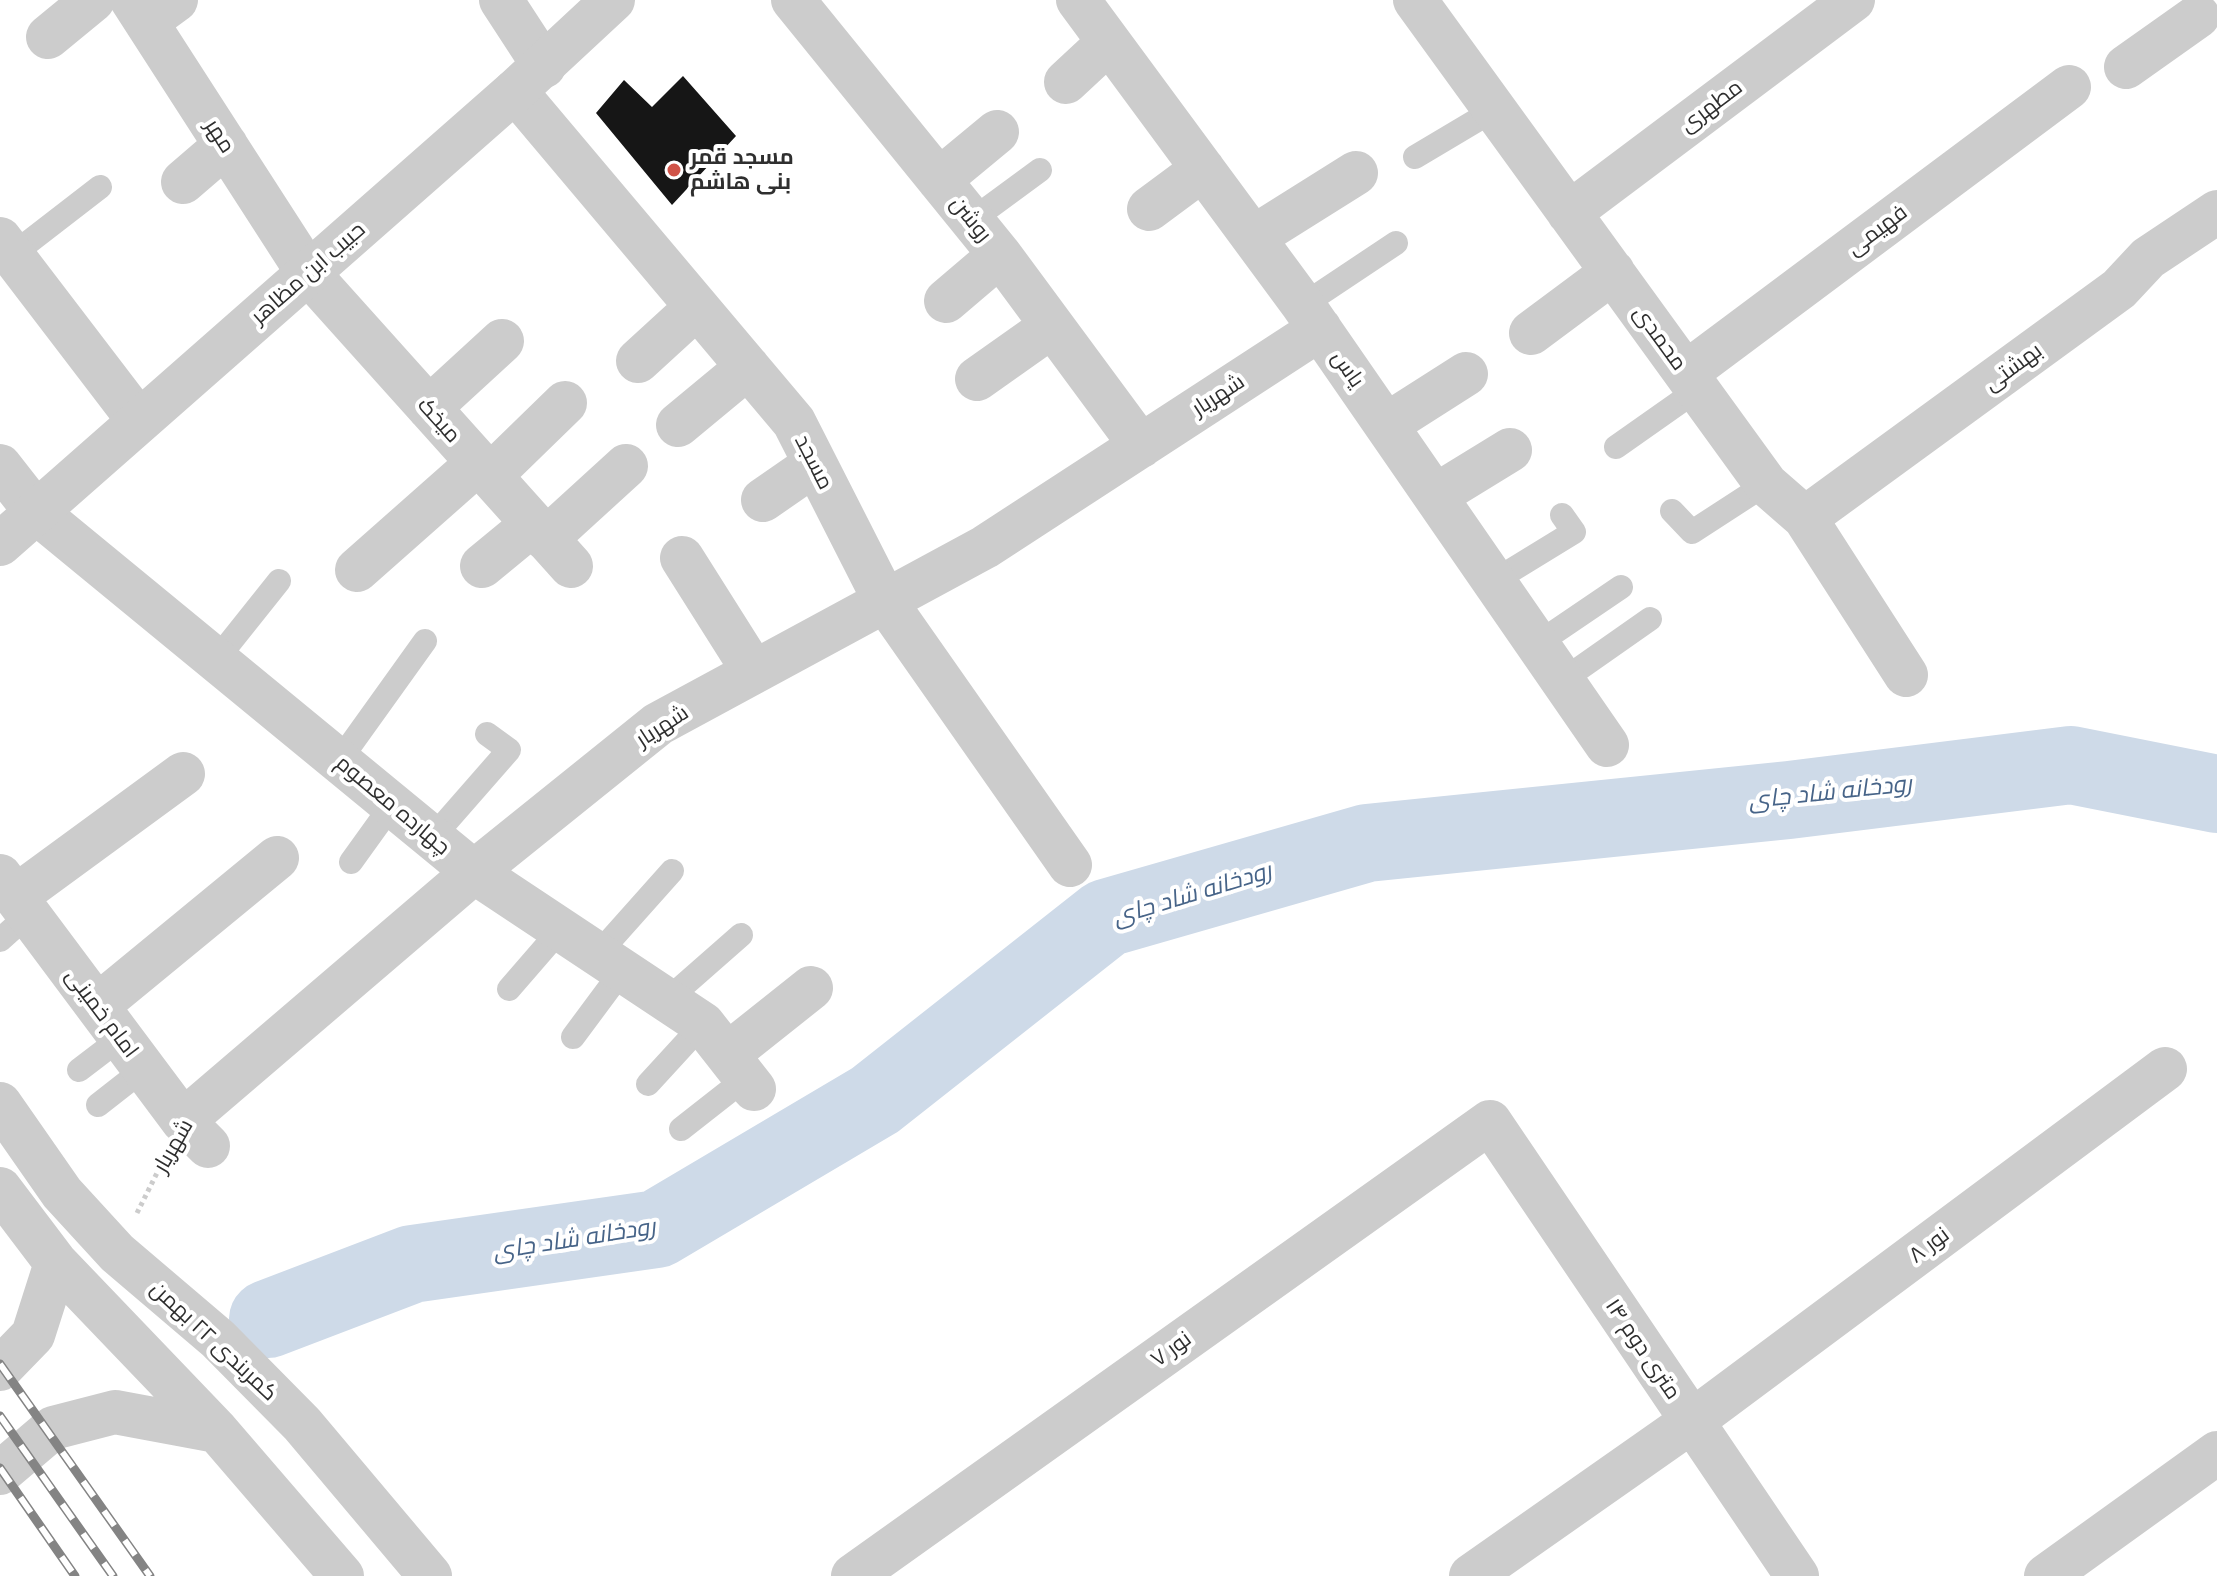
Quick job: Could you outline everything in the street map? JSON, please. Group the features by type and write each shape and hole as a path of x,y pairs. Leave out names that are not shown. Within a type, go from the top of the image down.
{"street":[{"path":"48,37 93,0"},
{"name":"مسجد","path":"501,0 530,79 697,307 794,422 885,601 1070,865"},
{"name":"حبیب ابن مظاهر","path":"0,544 530,79 613,0"},
{"name":"روشن","path":"793,0 1000,255 1141,446"},
{"name":"محمدی","path":"1415,0 1766,484 1805,518 1906,675"},
{"name":"مطهری","path":"1569,213 1853,0"},
{"name":"یاس","path":"1081,1 1312,317 1607,745"},
{"name":"مهر","path":"151,7 226,145 308,273"},
{"path":"2126,67 2200,19"},
{"path":"1066,82 1109,42"},
{"name":"فهیمی","path":"1692,381 2069,87"},
{"path":"939,180 997,132"},
{"path":"183,182 226,145"},
{"path":"1149,209 1203,169"},
{"path":"1254,237 1356,173"},
{"name":"بهشتی","path":"1805,518 2119,289 2148,258 2217,212"},
{"path":"6,247 139,421"},
{"path":"946,301 1000,255"},
{"path":"1531,333 1613,272"},
{"name":"میخک","path":"308,273 550,543"},
{"path":"638,361 697,307"},
{"name":"شهریار","path":"195,1133 474,872 658,724 985,547 1141,446 1312,317"},
{"path":"977,379 1052,326"},
{"path":"429,408 502,341"},
{"path":"678,425 748,367"},
{"path":"1386,425 1466,374"},
{"path":"357,570 565,403"},
{"path":"1435,496 1510,450"},
{"path":"763,500 815,464"},
{"name":"چهارده معصوم","path":"0,466 36,512 432,838 474,872 667,1000 733,1061"},
{"path":"482,566 550,543 626,466"},
{"path":"682,558 754,672"},
{"path":"11,907 183,774"},
{"path":"121,1038 277,858"},
{"name":"امام خمینی","path":"11,907 121,1038 195,1133"},
{"path":"733,1061 811,988"},
{"name":"نور ۸","path":"1471,1576 1692,1421 2165,1069"},
{"name":"کمربندی ۲۲ بهمن","path":"0,1104 62,1193 117,1253 218,1339 302,1424 430,1576"},
{"name":"۱۴ متری دوم","path":"1490,1122 1797,1576"},
{"name":"نور ۷","path":"853,1576 1490,1122"},
{"path":"0,1189 56,1263 217,1431 342,1576"},
{"path":"0,1369 33,1335 56,1263"},
{"path":"0,1473 53,1428 115,1412 217,1431"},
{"path":"2046,1576 2217,1453"}],"lane":[{"path":"1415,157 1494,110"},
{"path":"972,220 1040,170"},
{"path":"6,247 100,187"},
{"path":"1312,317 1396,243"},
{"path":"1616,447 1692,381"},
{"path":"1672,511 1692,532 1766,484"},
{"path":"1494,581 1574,532 1562,515"},
{"path":"216,660 279,581"},
{"path":"1537,644 1621,587"},
{"path":"1563,680 1650,619"},
{"path":"339,761 425,641"},
{"path":"432,838 509,750 487,734"},
{"path":"351,862 392,805"},
{"path":"573,1037 610,962 672,871"},
{"path":"509,989 561,929"},
{"path":"667,1000 741,935"},
{"path":"79,1070 121,1038"},
{"path":"98,1105 121,1038"},
{"path":"648,1084 733,1061"},
{"path":"681,1129 733,1061"}],"path":[{"name":"شهریار","path":"117,1253 195,1133"}],"building":[{"name":"مسجد قمر بنی هاشم","path":"683,76 736,136 672,205 596,113 624,80 652,107"}],"waterway":[{"name":"رودخانه شاد چای","path":"268,1319 412,1264 657,1229 875,1100 1106,918 1367,843 1789,800 2071,765 2217,794"}],"railway":[{"path":"0,1364 150,1576"},
{"path":"0,1416 113,1576"},
{"path":"0,1468 75,1576"}],"place":[{"name":"مسجد قمر بنی هاشم","path":"674,170"}]}
